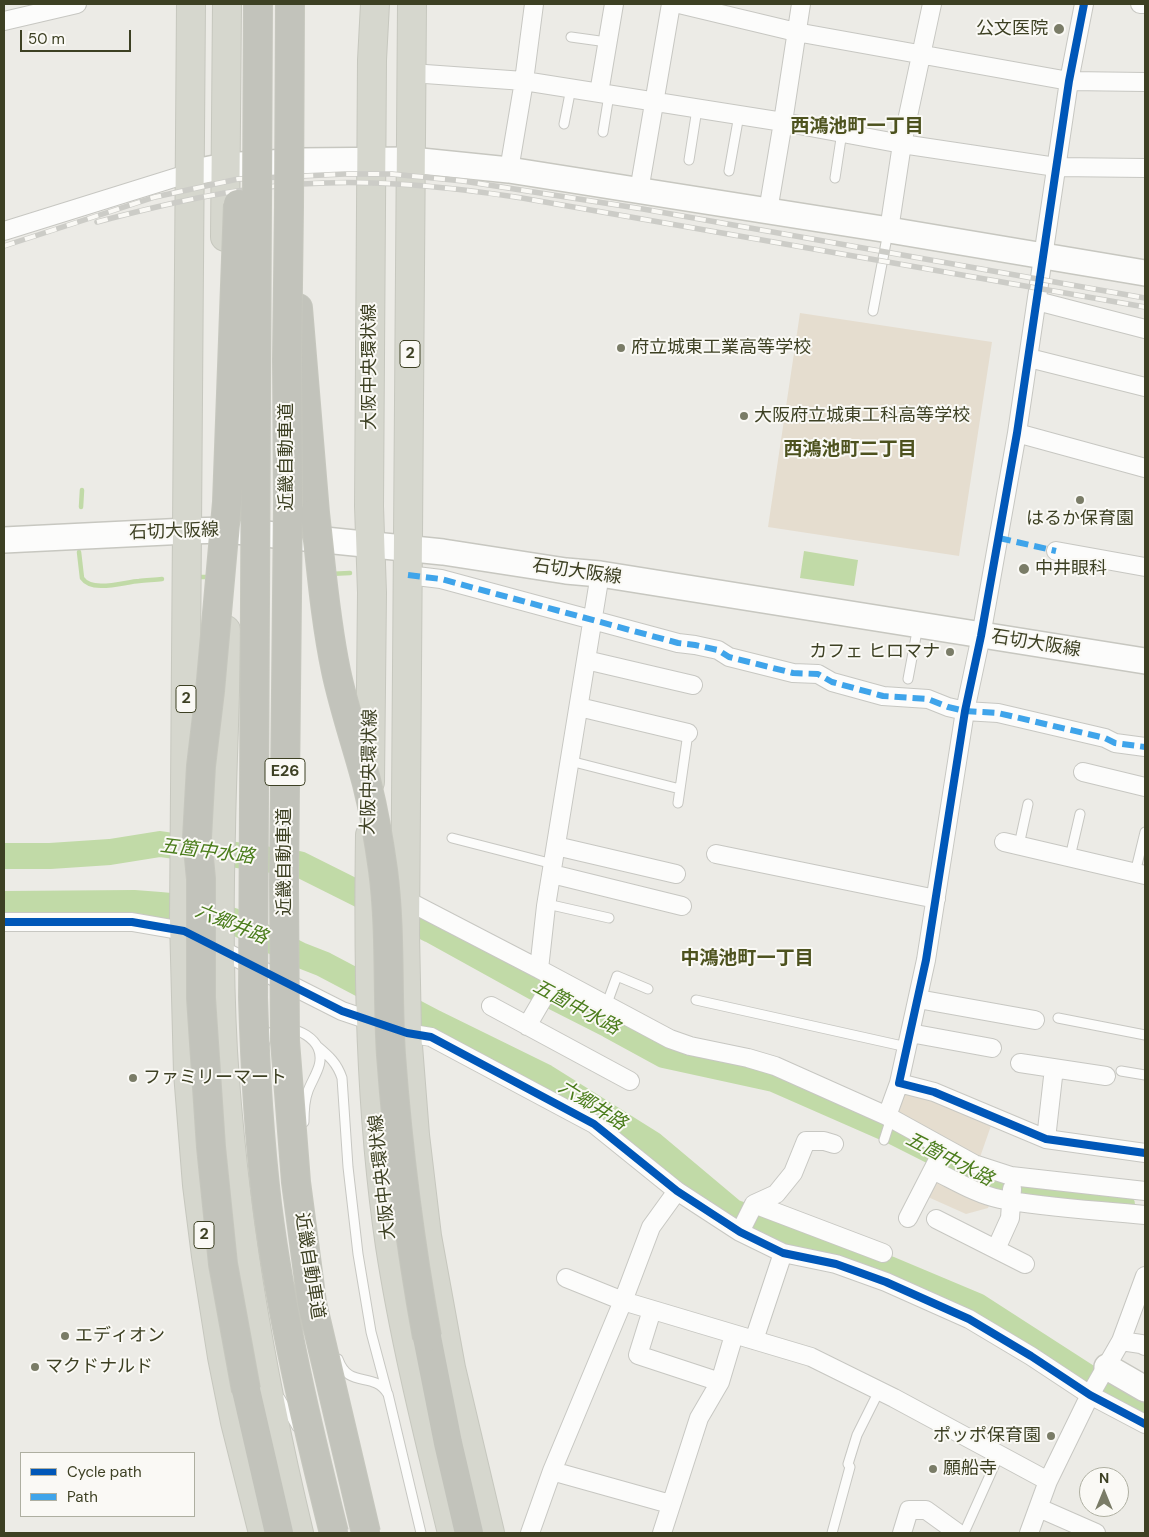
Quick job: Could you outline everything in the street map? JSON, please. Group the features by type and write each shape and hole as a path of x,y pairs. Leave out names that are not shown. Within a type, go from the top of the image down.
{"highway":[{"path":"246,4 227,502 197,824 200,879 201,998 210,1147 223,1264 255,1382 279,1533"},
{"name":"近畿自動車道","path":"258,4 254,1043 267,1204 284,1309 334,1533"},
{"name":"近畿自動車道","path":"290,4 284,882 285,1041 296,1182 312,1303 366,1533"},
{"path":"290,207 315,513 329,631 344,705 372,806 383,871 391,1047 401,1164 418,1290 448,1443 469,1533"}],"main road":[{"name":"2","path":"191,4 184,925 188,1073 206,1256 222,1357 263,1533"},
{"name":"2","path":"227,4 223,495 226,530 226,698 220,829 220,940 223,1049 255,1382 285,1474 299,1533"},
{"name":"大阪中央環状線","path":"375,4 372,60 369,496 372,593 369,884 371,1013 378,1142 391,1251 414,1375 452,1533"},
{"name":"2","path":"412,4 405,933 407,1028 415,1135 430,1257 451,1368 490,1533"},
{"path":"190,173 225,166 300,161 372,160 411,160 509,170 889,230 1145,273"},
{"name":"石切大阪線","path":"4,540 226,530 370,545 408,561 464,555 566,571 600,574 1145,661"},
{"path":"1107,1367 1145,1388"}],"street":[{"path":"4,21 77,4"},
{"path":"509,170 524,81 534,4"},
{"path":"604,94 607,42 614,4"},
{"path":"639,191 671,4"},
{"path":"679,4 796,32 1068,81 1145,82"},
{"path":"768,212 784,122 801,4"},
{"path":"889,230 902,144 932,4"},
{"path":"889,1117 899,1083 926,960 965,711 982,636 1017,433 1068,81 1084,4"},
{"path":"1140,4 1145,4"},
{"path":"411,73 524,81 784,122 902,144 1056,167 1145,168"},
{"path":"4,231 190,173"},
{"path":"1037,301 1145,329"},
{"path":"1029,358 1145,387"},
{"path":"1017,433 1145,468"},
{"path":"1056,551 1145,567"},
{"path":"408,561 441,579 678,643 718,650 729,657 793,674 818,674 832,682 882,696 928,699 965,711 998,713 1105,738 1115,743 1145,747"},
{"path":"539,968 547,904 600,574"},
{"path":"586,660 693,685"},
{"path":"579,707 688,733"},
{"path":"1083,772 1145,787"},
{"path":"1012,843 1140,874"},
{"path":"716,854 936,899"},
{"path":"554,861 676,874"},
{"path":"554,861 682,906"},
{"path":"406,901 539,968 553,982 606,1006 670,1039 690,1046 748,1058 775,1066 889,1117 974,1164 1012,1176 1145,1191"},
{"path":"4,922 132,922 184,925 220,940 342,1010 371,1013 431,1037 594,1124 677,1191 740,1232 784,1253 836,1264 886,1282 970,1320 1145,1424"},
{"path":"527,1026 553,982"},
{"path":"918,999 1034,1020"},
{"path":"491,1006 630,1081"},
{"path":"909,1040 992,1048"},
{"path":"1020,1063 1113,1074"},
{"path":"1046,1139 1054,1068"},
{"path":"899,1083 934,1092 1046,1139 1145,1153"},
{"path":"740,1232 754,1204 776,1194 793,1173 806,1141 824,1141 834,1144"},
{"path":"908,1218 944,1148"},
{"path":"932,1170 975,1191 999,1199 1145,1215"},
{"path":"996,1249 1010,1218 1012,1176"},
{"path":"530,1533 552,1471 652,1227 677,1191"},
{"path":"754,1204 883,1253"},
{"path":"936,1219 1025,1264"},
{"path":"754,1340 784,1253"},
{"path":"1029,1533 1048,1481 1092,1392 1121,1341 1145,1276"},
{"path":"566,1278 622,1301 811,1358 879,1391 1048,1481"},
{"path":"652,1310 638,1355 720,1382"},
{"path":"662,1533 699,1418 720,1382 734,1334"},
{"path":"1121,1341 1145,1346"},
{"path":"552,1471 670,1504"},
{"path":"1039,1508 1096,1533"},
{"path":"902,1533 909,1510 926,1510 958,1533"}],"lane":[{"path":"571,37 607,42"},
{"path":"564,124 570,88"},
{"path":"603,132 604,94"},
{"path":"689,160 697,109"},
{"path":"729,171 739,115"},
{"path":"835,178 842,132"},
{"path":"873,311 889,230"},
{"path":"908,679 918,626"},
{"path":"678,803 688,733"},
{"path":"570,761 680,788"},
{"path":"1012,843 1028,804"},
{"path":"1070,857 1080,814"},
{"path":"1140,874 1145,832"},
{"path":"452,838 554,861"},
{"path":"547,904 609,918"},
{"path":"606,1006 617,976 648,989"},
{"path":"696,1000 909,1040"},
{"path":"1058,1018 1145,1035"},
{"path":"340,1533 314,1421 283,1260 268,1127 264,1055 266,1038 271,1032 283,1029 298,1030 307,1036 334,1062 342,1078 349,1175 358,1254 372,1332 421,1533"},
{"path":"304,1132 306,1099 321,1060 317,1046"},
{"path":"1113,1074 1145,1075"},
{"path":"884,1140 889,1117"},
{"path":"336,1352 342,1369 350,1376 379,1384 388,1394"},
{"path":"323,1388 338,1381 357,1378"},
{"path":"255,1382 327,1477"},
{"path":"832,1533 857,1434 879,1391"},
{"path":"313,1405 314,1421"},
{"path":"964,1533 999,1455"}],"shaded area":[{"path":"800,313 992,342 959,556 768,527"},
{"path":"804,551 858,560 854,586 800,578"},
{"path":"904,1090 993,1120 979,1160 906,1121 897,1109"},
{"path":"938,1175 992,1199 988,1208 966,1214 928,1197"}],"waterway":[{"path":"81,507 82,490"},
{"path":"79,552 82,578 93,585 109,586 162,579"},
{"path":"329,574 350,573"},
{"path":"195,577 208,577"},
{"name":"五箇中水路","path":"4,856 50,856 110,852 160,844 299,864 431,930 534,987 664,1055 774,1079 888,1129 1005,1188 1048,1197 1122,1205"},
{"name":"六郷井路","path":"4,904 134,903 192,908 233,921 300,955 323,964 435,1023 545,1077 652,1144 733,1212 877,1264 977,1306 1098,1384 1145,1408"}],"railway":[{"path":"4,246 155,197 238,179 345,174 392,174 463,181 643,209 1145,298"},
{"path":"97,222 148,209 250,189 330,183 413,185 468,190 522,198 1145,307"}],"marked path":[{"path":"999,538 1056,551"},
{"path":"408,575 441,579 678,643 718,650 729,657 793,673 818,674 832,682 883,696 928,699 965,711 998,713 1105,738 1115,743 1145,747"}],"cycle path":[{"path":"1084,4 1069,81 1017,433 981,636 965,711 926,960 899,1083 934,1092 1046,1139 1145,1153"},
{"path":"4,922 132,922 184,931 342,1011 407,1033 431,1037 594,1124 677,1191 740,1232 783,1253 836,1264 886,1282 969,1319 1031,1356 1090,1395 1145,1424"}],"place":[{"name":"公文医院","path":"1059,29"},
{"name":"府立城東工業高等学校","path":"621,348"},
{"name":"大阪府立城東工科高等学校","path":"744,416"},
{"name":"はるか保育園","path":"1080,500"},
{"name":"中井眼科","path":"1024,569"},
{"name":"カフェ ヒロマナ","path":"950,652"},
{"name":"ファミリーマート","path":"133,1078"},
{"name":"エディオン","path":"65,1336"},
{"name":"マクドナルド","path":"35,1367"},
{"name":"ポッポ保育園","path":"1051,1436"},
{"name":"願船寺","path":"933,1469"}],"district":[{"name":"西鴻池町一丁目","path":"857,127"},
{"name":"西鴻池町二丁目","path":"850,450"},
{"name":"中鴻池町一丁目","path":"747,959"}]}
